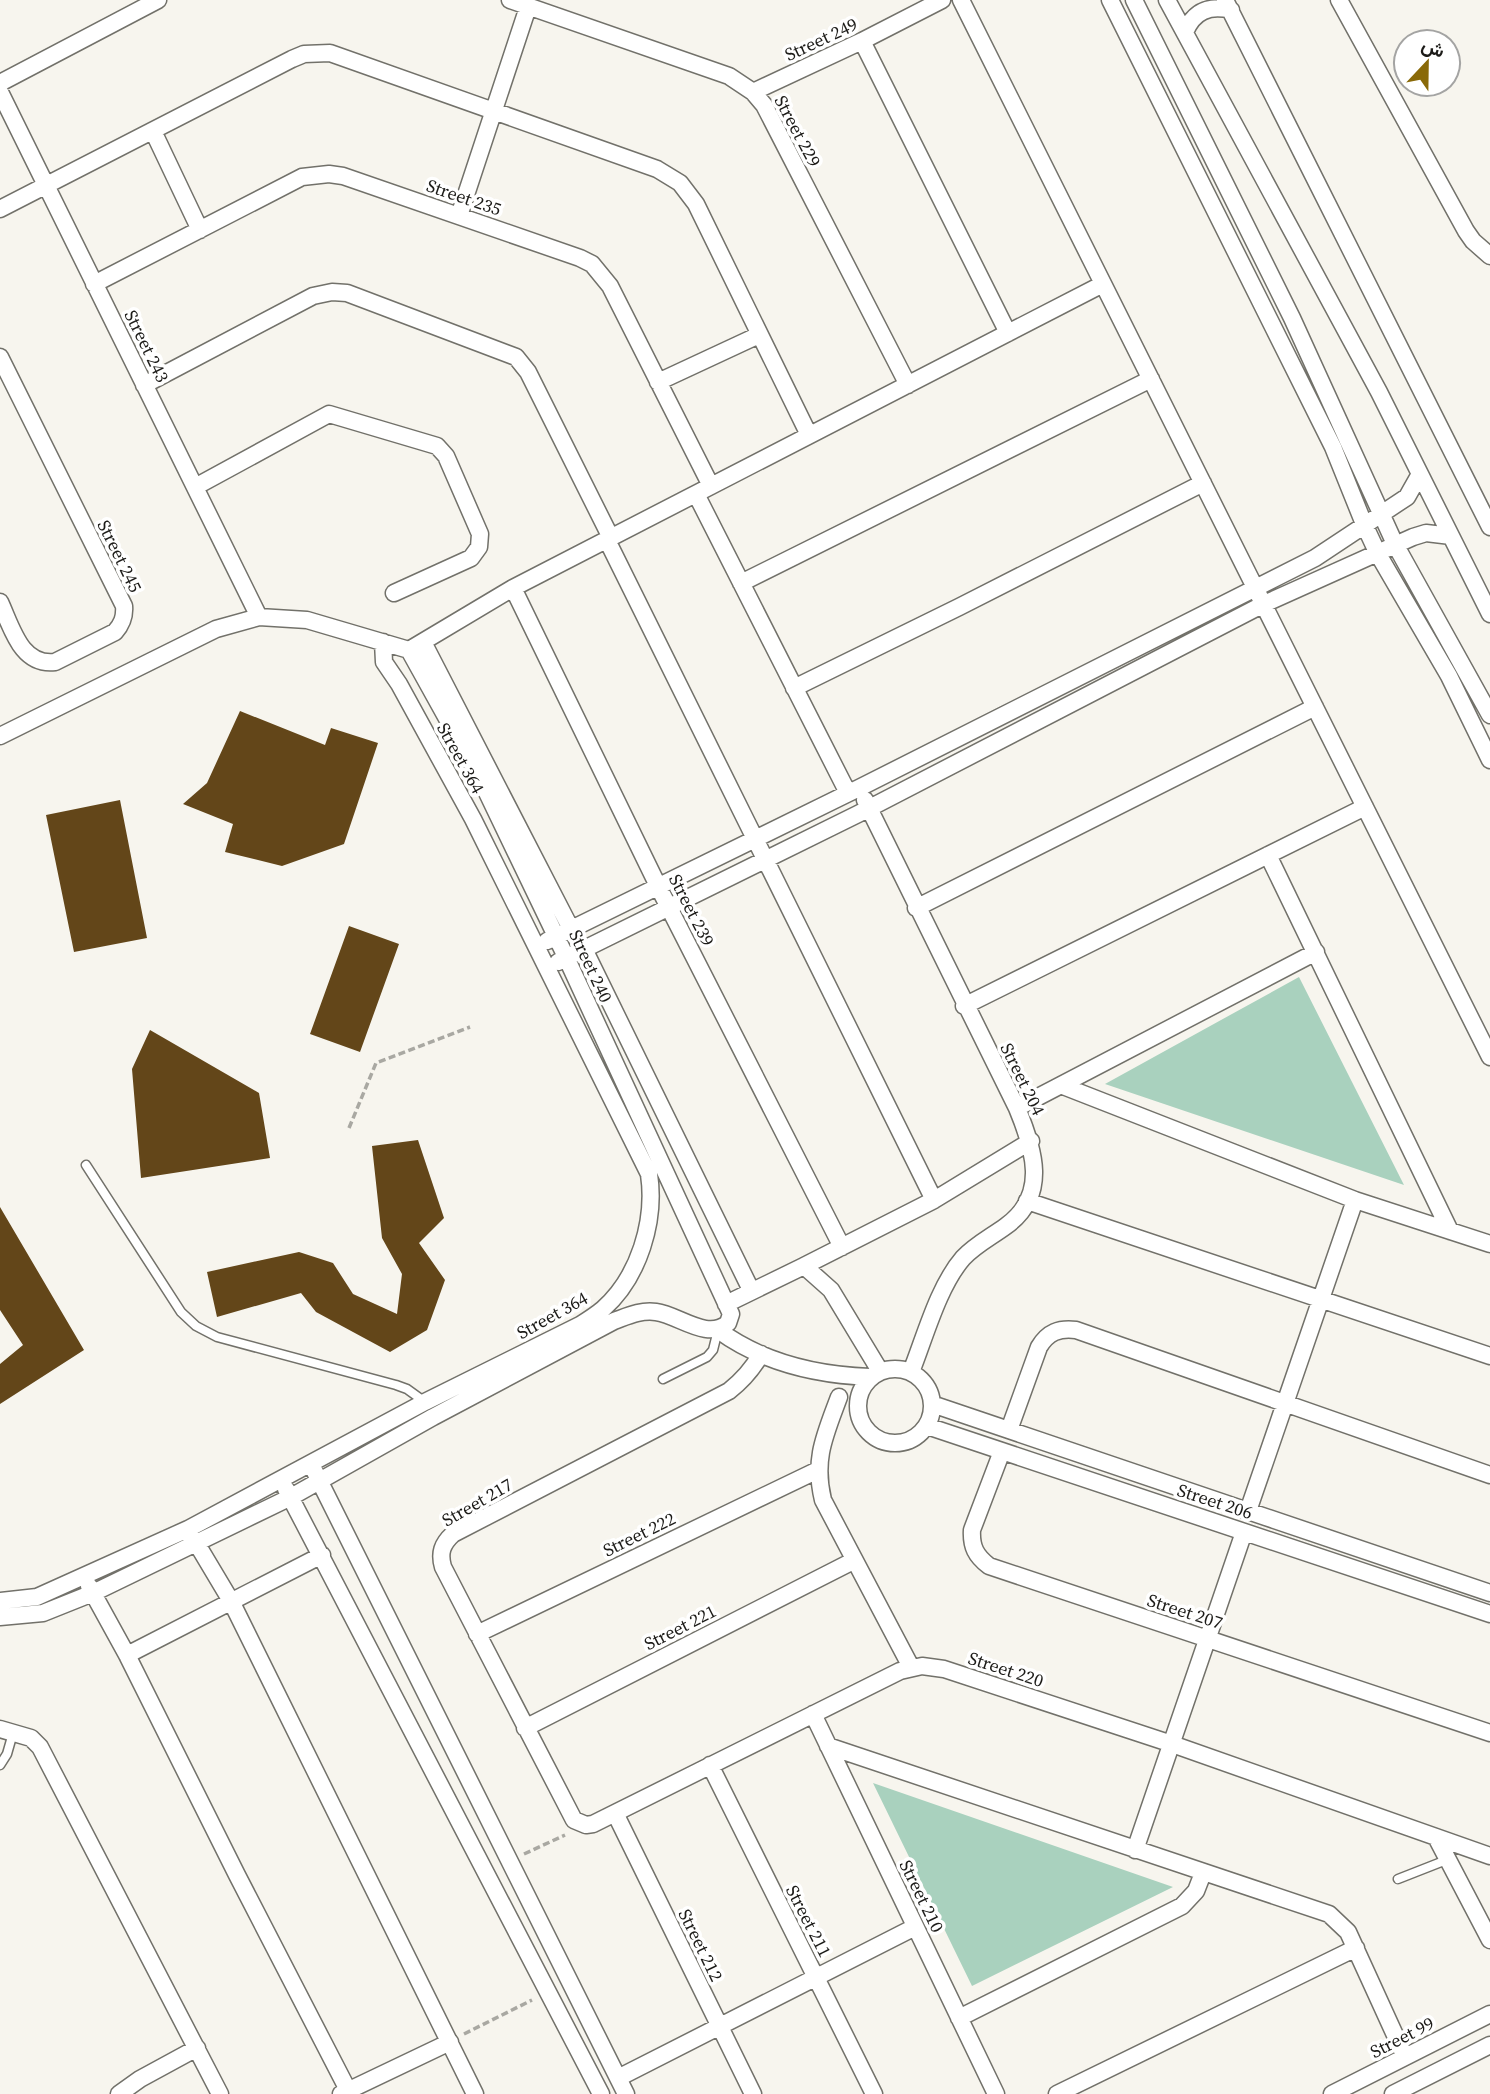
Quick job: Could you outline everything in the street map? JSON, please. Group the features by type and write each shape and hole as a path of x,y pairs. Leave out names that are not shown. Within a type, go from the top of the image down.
{"street":[{"path":"0,83 158,0"},
{"name":"Street 229","path":"510,0 729,76 753,92 764,105 908,385"},
{"name":"Street 249","path":"753,92 863,41 942,0"},
{"path":"961,0 1490,1057"},
{"path":"1110,0 1333,447 1363,524 1449,676 1490,760"},
{"path":"1134,0 1292,318 1395,544 1490,715"},
{"path":"1167,0 1379,392 1490,614"},
{"path":"1339,0 1466,231 1473,242 1490,256"},
{"path":"1185,32 1198,13 1208,8 1228,5 1490,527"},
{"path":"459,216 528,7"},
{"path":"863,41 1008,333"},
{"path":"0,209 292,59 317,52 342,57 657,169 680,183 696,204 809,435"},
{"name":"Street 243","path":"0,92 259,617"},
{"path":"153,131 200,230"},
{"name":"Street 235","path":"94,284 302,177 316,174 343,176 592,264 610,286 658,382 741,583 794,688"},
{"path":"0,736 216,629 259,617 307,620 383,642 416,646 513,588 1103,284"},
{"path":"144,384 313,296 332,292 347,293 516,357 528,372 934,1200"},
{"path":"658,382 759,335"},
{"name":"Street 245","path":"0,357 124,606 125,613 115,632 55,662 46,663 37,661 23,649 0,603"},
{"path":"741,583 1151,379"},
{"path":"195,487 329,414 436,446 446,457 480,534 480,547 471,558 394,593"},
{"path":"535,947 659,888 1315,558 1407,497 1420,474"},
{"path":"794,688 1203,483"},
{"path":"546,969 869,808 1264,604 1395,544 1426,533 1451,537"},
{"name":"Street 239","path":"513,588 659,888 842,1247"},
{"name":"Street 364","path":"0,1617 43,1613 93,1593 281,1481 425,1402 580,1325 603,1309 620,1290 632,1272 644,1243 652,1191 649,1174 473,819 399,684 384,662 383,642"},
{"name":"Street 240","path":"416,646 563,932 566,957 729,1309"},
{"name":"Street 204","path":"794,688 853,791 869,808 964,1006 1017,1108 1031,1141 1035,1164 1027,1201 1020,1214 974,1247 953,1272 911,1372"},
{"path":"916,908 1315,707"},
{"path":"964,1006 1365,807"},
{"path":"1268,855 1450,1231"},
{"path":"583,949 751,1290"},
{"path":"1017,1108 1315,952"},
{"path":"1063,1086 1355,1200 1490,1244"},
{"path":"875,1374 862,1387 858,1399 858,1413 862,1425 882,1441 907,1441 918,1435 927,1426 932,1405 928,1388 911,1372 893,1368 875,1374 834,1375 799,1369 738,1345 718,1330 728,1324 729,1309 751,1290 934,1200 1031,1141"},
{"path":"1248,1511 1355,1200"},
{"path":"1027,1201 1490,1356"},
{"path":"804,1266 831,1290 875,1374"},
{"name":"Street 364","path":"0,1601 37,1597 291,1497 614,1321 639,1312 666,1314 709,1331 718,1330"},
{"path":"1009,1430 1039,1347 1054,1331 1076,1329 1490,1475"},
{"name":"Street 217","path":"582,1824 570,1815 524,1728 443,1567 442,1549 453,1534 729,1391 753,1369 761,1354"},
{"path":"799,1369 858,1413"},
{"path":"839,1397 823,1439 818,1470 823,1500 911,1667"},
{"name":"Street 206","path":"932,1405 1490,1593"},
{"name":"Street 206","path":"927,1426 1490,1614"},
{"name":"Street 207","path":"1002,1451 972,1530 971,1541 981,1560 989,1566 1490,1733"},
{"path":"311,1465 626,2094"},
{"name":"Street 222","path":"477,1634 818,1470"},
{"path":"281,1481 322,1555 601,2094"},
{"path":"1135,1850 1244,1532"},
{"path":"192,1535 231,1601 475,2094"},
{"path":"127,1655 322,1555"},
{"name":"Street 221","path":"524,1728 853,1561"},
{"path":"84,1577 127,1655 346,2093 450,2042"},
{"name":"Street 220","path":"582,1824 615,1813 911,1667 922,1666 944,1669 1172,1744 1490,1856"},
{"name":"Street 210","path":"813,1714 996,2094"},
{"path":"6,1731 31,1738 40,1747 220,2094"},
{"path":"828,1746 1329,1914 1348,1932 1405,2057"},
{"name":"Street 211","path":"710,1765 874,2094"},
{"name":"Street 212","path":"615,1813 753,2094"},
{"path":"1436,1837 1490,1940"},
{"path":"959,2018 1182,1906 1196,1891 1203,1873"},
{"path":"618,2078 915,1927"},
{"path":"1057,2094 1356,1948"},
{"name":"Street 99","path":"1332,2094 1490,2014"},
{"path":"1393,2094 1490,2045"},
{"path":"119,2094 139,2079 197,2048"}],"lane":[{"path":"86,1165 181,1312 196,1326 217,1337 396,1385 407,1389 425,1402"},
{"path":"663,1379 707,1357 718,1330"},
{"path":"0,1765 7,1754 6,1731"},
{"path":"1398,1879 1449,1859"}],"path":[{"path":"349,1128 376,1063 470,1027"},
{"path":"510,1860 582,1824"},
{"path":"450,2042 549,1991"}],"green space":[{"path":"1299,977 1404,1185 1105,1084"},
{"path":"873,1783 1173,1887 972,1986"}],"building":[{"path":"240,711 325,745 331,728 378,743 344,844 282,866 225,852 233,824 183,804 207,783"},
{"path":"120,800 147,938 74,952 46,815"},
{"path":"349,926 399,944 360,1052 310,1034"},
{"path":"150,1030 259,1093 270,1158 141,1178 132,1069"},
{"path":"418,1140 444,1218 419,1243 445,1280 427,1330 390,1352 316,1312 301,1293 217,1317 207,1272 299,1252 333,1263 353,1294 397,1314 402,1274 382,1238 372,1146"},
{"path":"0,1207 84,1350 0,1404 0,1364 23,1345 0,1310"}]}
